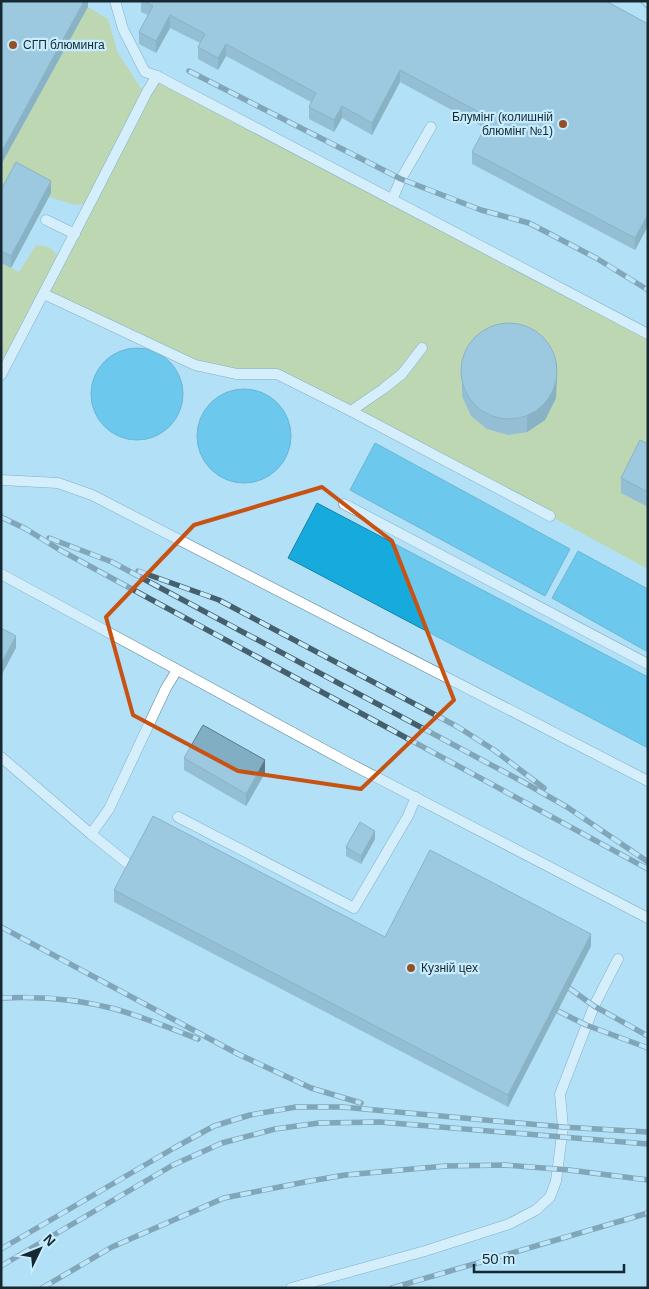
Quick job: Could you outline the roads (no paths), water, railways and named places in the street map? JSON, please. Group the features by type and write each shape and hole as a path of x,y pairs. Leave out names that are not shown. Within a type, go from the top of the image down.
{"lane":[{"path":"115,1 123,29 145,72 158,76 648,334"},
{"path":"1,375 147,92 158,76"},
{"path":"392,200 401,178 431,127"},
{"path":"46,220 75,234"},
{"path":"44,294 194,365 237,374 277,374 550,516"},
{"path":"351,411 402,374 422,348"},
{"path":"1,480 58,483 92,495 648,781"},
{"path":"344,504 648,664"},
{"path":"1,574 416,798 648,918"},
{"path":"91,834 109,809 166,688 177,670"},
{"path":"1,757 132,867"},
{"path":"178,817 354,908 408,816 416,798"},
{"path":"291,1288 425,1251 509,1224 536,1210 550,1197 556,1181 563,1127 560,1094 594,1006 618,959"}],"water":[{"path":"137,348 155,351 170,361 180,376 183,394 180,412 170,427 155,437 137,440 119,437 104,427 94,412 91,394 94,376 104,361 119,351"},
{"path":"235,389 253,389 278,402 288,418 291,436 288,454 278,470 253,483 235,483 210,470 197,445 197,427 210,402"},
{"path":"375,443 570,549 545,596 350,490"},
{"path":"317,503 648,677 648,748 288,558"},
{"path":"578,551 648,589 648,652 552,598"}],"railway":[{"path":"643,1 648,6"},
{"path":"189,71 401,179 481,210 529,223 596,258 648,290"},
{"path":"1,517 648,869"},
{"path":"49,538 112,562 525,783 567,807 648,862"},
{"path":"138,571 219,600 458,727 494,750 544,788"},
{"path":"1,927 238,1054 311,1088 361,1103"},
{"path":"569,988 594,1006 648,1036"},
{"path":"1,998 30,997 87,1003 115,1009 198,1039"},
{"path":"558,1011 586,1025 648,1048"},
{"path":"1,1249 214,1126 250,1115 296,1107 342,1107 563,1127 648,1132"},
{"path":"1,1266 173,1165 222,1143 275,1129 319,1123 380,1122 648,1144"},
{"path":"42,1288 112,1247 224,1198 310,1181 345,1175 446,1166 505,1165 569,1170 648,1180"},
{"path":"392,1288 648,1213"}],"place":[{"name":"СГП блюминга","path":"13,45"},
{"name":"Блумінг (колишній блюмінг №1)","path":"563,124"},
{"name":"Кузній цех","path":"411,968"}]}
